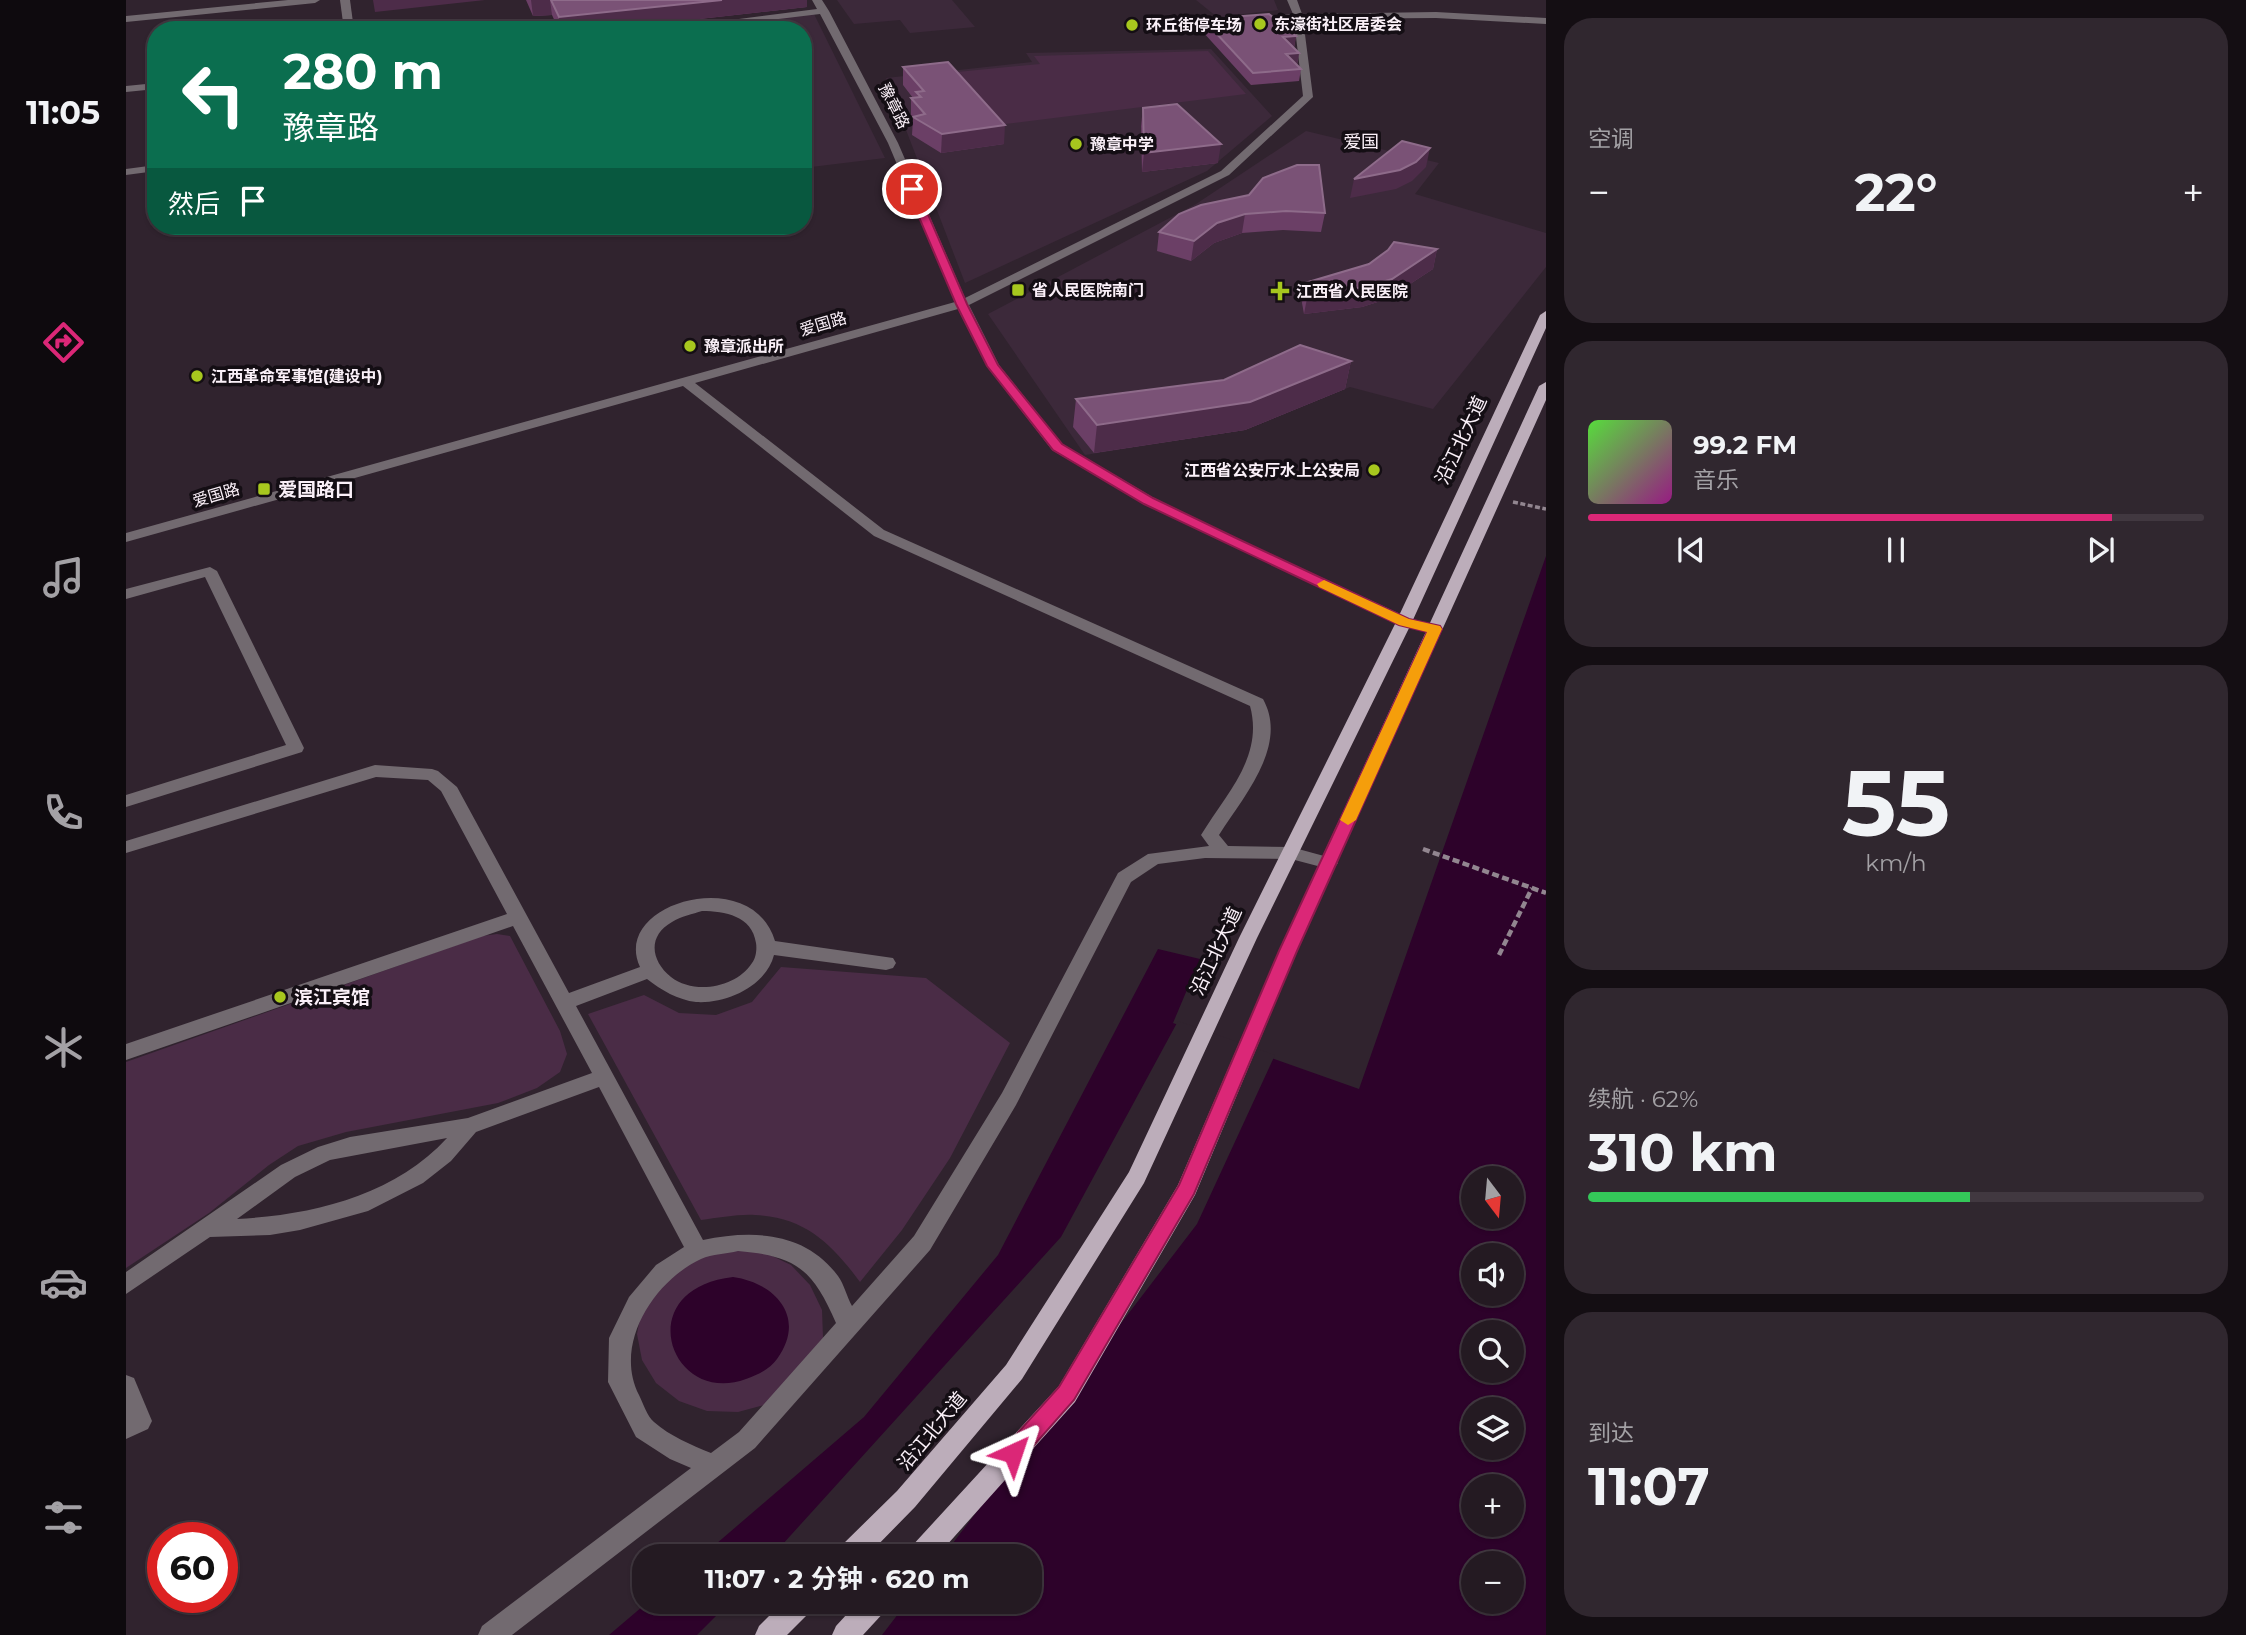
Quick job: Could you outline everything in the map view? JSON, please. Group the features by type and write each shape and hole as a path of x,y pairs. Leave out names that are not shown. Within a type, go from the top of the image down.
{"main road":[{"name":"沿江北大道","path":"861,1544 906,1499 1014,1372 1137,1177 1248,938 1404,622 1546,315"},
{"path":"931,1544 1067,1394 1187,1189 1288,951 1546,386"},
{"path":"768,1635 790,1614"},
{"path":"845,1635 865,1614"}],"street":[{"path":"126,19 315,0"},
{"path":"345,0 348,21"},
{"name":"爱国路","path":"126,538 961,304 1225,173 1308,97 1298,16 1292,0"},
{"path":"717,21 821,5"},
{"name":"豫章路","path":"821,5 893,143 961,304 993,366 1057,447 1149,501 1404,622 1435,629"},
{"path":"1149,33 1298,16 1492,16 1546,22"},
{"path":"126,89 147,87"},
{"path":"126,172 147,169"},
{"path":"684,381 879,533 1257,703 1263,717 1260,754 1210,835 1223,852"},
{"path":"126,594 210,571 296,748 128,795"},
{"path":"126,847 375,771 432,775 448,787 697,1250"},
{"path":"491,1635 747,1440 929,1232 1009,1099 1124,878 1154,858 1223,852 1291,853 1329,863"},
{"path":"701,904 730,907 754,919 764,932 767,947 763,962 752,976 736,987 717,993 677,991 660,983 649,971 643,957 643,942 651,928 672,912 701,904"},
{"path":"126,1052 518,917"},
{"path":"767,947 886,963"},
{"path":"564,1003 649,971"},
{"path":"126,1284 279,1177 325,1153 349,1146 469,1126 603,1077"},
{"path":"209,1228 265,1228 340,1211 375,1198 412,1180 442,1157 469,1126"},
{"path":"713,1466 678,1451 644,1429 620,1382 620,1338 637,1304 664,1272 697,1250 738,1242 777,1245 808,1262 830,1283 849,1325"},
{"path":"126,1386 139,1421 126,1428"}],"path":[{"path":"1495,499 1546,509"},
{"path":"1423,849 1546,894"},
{"path":"1499,955 1532,888"}],"shaded area":[{"path":"837,0 952,0 975,27 910,33 900,20 854,24"},
{"path":"1196,0 1274,0 1278,10 1217,17"},
{"path":"814,14 885,158 812,167 812,21 754,21"},
{"name":"豫章中学","path":"1211,49 1272,116 1207,171 965,283 886,78 1032,62 1026,53"},
{"path":"1208,51 1246,94 1005,124 957,72 1040,64 1034,56"},
{"name":"江西省人民医院","path":"1306,131 1439,163 1415,194 1546,233 1546,267 1433,409 1350,387 1245,430 1085,455 988,314 1196,204"},
{"path":"1546,556 1546,1635 609,1635 634,1614 1042,1614 1042,1544 716,1544 864,1417 998,1255 1158,949 1200,959 1173,1023 1359,1089"},
{"path":"482,936 510,936 560,1031 567,1054 560,1072 537,1088 498,1103 346,1132 298,1146 269,1165 209,1213 126,1268 126,1062"},
{"path":"781,967 926,978 1010,1043 950,1158 902,1230 860,1282 828,1245 803,1227 789,1221 748,1215 701,1220 588,1014 644,995 679,1013 716,1015 752,1002"},
{"path":"734,1248 764,1252 791,1265 810,1285 822,1310 823,1338 813,1365 768,1404 738,1412 707,1411 679,1401 656,1383 642,1360 637,1334 642,1308 677,1265"},
{"path":"733,1277 762,1287 774,1295 788,1317 789,1330 777,1359 767,1369 746,1379 719,1383 697,1377 681,1362 672,1343 671,1322 680,1302 701,1286"}],"pier":[{"path":"1178,1021 1275,1055 1197,1224 952,1544 783,1544 1061,1237"},
{"path":"718,1614 898,1614 882,1635 697,1635"}],"building":[{"path":"551,0 722,0 559,17"},
{"path":"1269,14 1296,36 1283,37 1299,53 1286,54 1301,69 1253,73 1203,19"},
{"path":"948,62 1005,125 942,134 913,117 925,114 911,98 921,97 916,92 924,91 903,67"},
{"path":"1177,104 1221,144 1144,153 1143,108"},
{"path":"1402,141 1430,148 1416,162 1400,170 1354,179"},
{"path":"1297,165 1319,165 1325,213 1286,211 1245,214 1217,223 1194,241 1159,232 1179,214 1201,205 1249,195 1263,178"},
{"path":"1394,242 1437,249 1392,279 1366,287 1308,293 1305,283 1369,264"},
{"path":"1300,345 1351,361 1250,402 1097,425 1076,399 1224,380"}],"slow traffic":[{"path":"1324,584 1404,622 1435,629 1348,820"}],"place":[{"name":"东濠街社区居委会","path":"1260,24"},
{"name":"环丘街停车场","path":"1132,25"},
{"name":"豫章中学","path":"1076,144"},
{"name":"省人民医院南门","path":"1018,290"},
{"name":"江西省人民医院","path":"1280,291"},
{"name":"豫章派出所","path":"690,346"},
{"name":"江西革命军事馆(建设中)","path":"197,376"},
{"name":"江西省公安厅水上公安局","path":"1374,470"},
{"name":"爱国路口","path":"264,489"},
{"name":"滨江宾馆","path":"280,997"}],"district":[{"name":"爱国","path":"1361,142"}],"route":[{"path":"912,189 961,304 993,366 1057,447 1149,501 1231,541 1404,622 1435,629 1288,951 1187,1189 1067,1394 1013,1453"}]}
